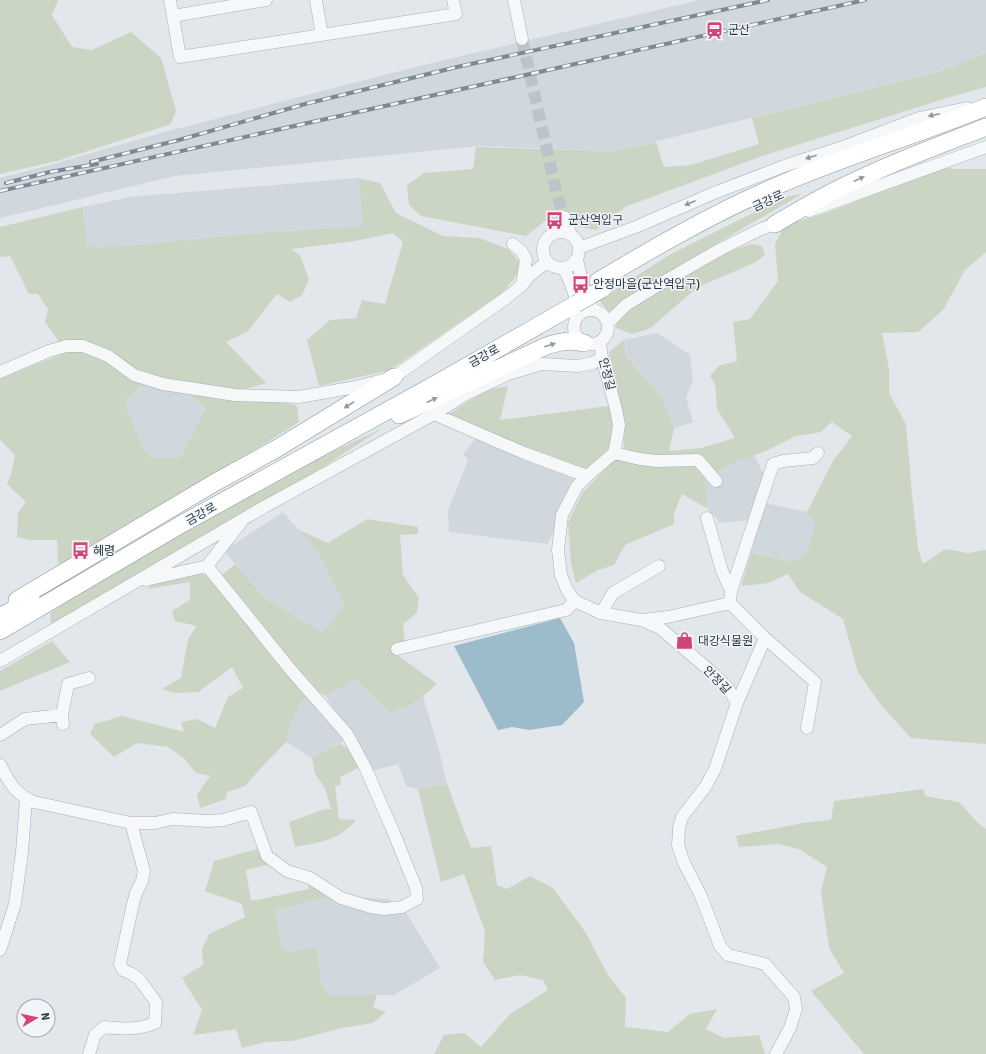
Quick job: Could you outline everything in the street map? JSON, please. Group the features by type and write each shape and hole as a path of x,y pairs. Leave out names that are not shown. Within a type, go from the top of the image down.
{"highway":[{"name":"금강로","path":"0,631 130,554 282,468 580,305 600,285 707,218 816,169 986,107"},
{"name":"금강로","path":"600,285 682,242 775,197 843,169 986,119"},
{"path":"775,224 834,191 866,176 912,155 986,127"},
{"name":"금강로","path":"0,617 215,494 580,305"},
{"path":"282,468 546,346 563,341 574,340 592,343"},
{"path":"0,612 12,603 214,483 276,449 394,377"}],"street":[{"path":"170,0 180,57 456,14 454,0"},
{"path":"173,16 266,0"},
{"path":"316,0 322,35"},
{"path":"514,0 522,39"},
{"path":"571,235 562,232 556,233 546,239 542,251 547,262 551,266 563,268 573,263 578,253 714,193 786,165 840,148 919,118 986,104"},
{"path":"608,323 626,305 719,250 759,230 986,147"},
{"path":"556,233 561,217 576,241 582,282 580,305 574,323 574,329 579,339 592,343 607,334 609,329 608,323 602,314 580,305 563,268"},
{"path":"513,244 522,252 526,259 522,285"},
{"path":"0,372 49,351 66,346 83,346 108,356 134,375 163,384 235,396 299,397 356,387 394,377 506,298 522,285 529,276 547,262"},
{"name":"안정길","path":"592,343 602,358 616,409 619,425 614,453"},
{"path":"0,661 242,521 434,414 468,393 508,374 542,364 578,366 593,363 602,358"},
{"path":"434,414 524,454 587,476"},
{"path":"397,649 566,610 575,601 561,575 558,550 562,515 577,486 614,453 657,462 698,460 716,481"},
{"path":"731,597 773,464 783,460 813,458 818,453"},
{"path":"707,518 731,597 765,638 815,682 807,728"},
{"path":"134,583 207,566 242,521"},
{"path":"0,764 13,787 26,799 131,823 156,823 172,819 208,822 223,820 251,812 267,856 287,871 310,878 341,898 370,907 384,910 402,907 417,899 416,888 365,767 347,734 290,669 207,566"},
{"path":"601,613 614,593 659,566"},
{"path":"642,620 668,617 731,597"},
{"name":"안정길","path":"575,601 601,613 642,620 660,628 728,688 737,703 715,769 706,786 682,817 679,828 678,845 684,863 701,896 720,946 728,955 765,964 794,997 796,1009 790,1028 776,1054"},
{"path":"737,703 765,638"},
{"path":"0,735 25,719 63,720 68,684 89,678"},
{"path":"0,950 15,904 22,852 26,799"},
{"path":"89,1054 95,1035 104,1027 128,1029 145,1027 155,1023 156,1002 139,979 123,970 120,964 132,908 144,871 131,823"}],"shaded area":[{"path":"700,0 986,0 986,53 941,71 617,151 480,146 175,176 0,218 0,178 161,133 419,66"},
{"path":"358,178 363,226 127,246 87,247 83,207 129,197"},
{"path":"657,333 690,355 693,380 686,397 693,422 674,428 662,398 626,354 624,340"},
{"path":"141,385 190,395 205,410 180,458 152,457 144,451 125,402"},
{"path":"476,438 577,478 548,544 449,532 448,511 468,460 463,454"},
{"path":"754,455 764,475 751,520 720,523 707,508 705,479 731,464"},
{"path":"765,503 807,512 815,526 806,553 793,562 751,553"},
{"path":"283,512 319,553 344,606 322,632 267,600 224,551"},
{"path":"355,679 363,686 409,706 423,696 447,784 418,789 406,786 398,764 371,771 348,733 341,744 312,758 286,742 289,727 300,704 314,688 336,713 326,696"},
{"path":"328,896 389,899 393,904 404,909 440,968 394,995 328,995 321,982 316,948 290,952 282,948 275,911"}],"green space":[{"path":"0,0 58,0 52,15 72,47 92,50 131,32 161,58 176,111 171,124 57,161 0,174"},
{"path":"986,53 986,87 762,156 625,207 596,230 549,218 526,236 421,216 409,205 407,185 424,173 473,169 476,147 617,151 656,142 664,167 691,165 759,144 752,118 941,71"},
{"path":"944,166 952,169 986,169 986,252 965,270 943,310 918,332 882,333 889,369 889,393 906,424 918,549 923,564 945,549 968,553 986,550 986,744 911,738 881,705 858,672 843,619 800,592 788,574 768,583 741,586 751,553 793,562 806,553 815,526 807,512 833,461 852,436 832,422 821,432 796,436 768,450 731,464 705,479 707,508 682,494 674,514 674,524 625,545 614,565 598,570 576,583 571,564 568,522 583,492 615,459 634,454 624,448 623,421 609,352 624,340 626,355 662,398 674,428 669,451 701,448 735,438 717,409 715,384 710,376 719,366 737,361 733,322 750,319 778,281 775,244 785,225 829,212"},
{"path":"358,178 380,183 396,213 443,236 479,238 508,249 524,267 502,293 390,370 319,386 307,340 330,320 356,318 362,300 385,304 403,242 393,233 355,241 292,249 300,256 309,280 302,295 290,302 277,294 248,331 226,342 266,383 246,389 192,395 247,402 283,402 297,406 299,422 193,489 114,532 72,559 58,564 57,540 31,540 17,537 18,513 26,502 7,484 15,455 0,440 0,379 59,355 58,340 45,322 48,309 38,294 29,294 10,256 0,257 0,227 83,207 87,247 127,246 240,235 363,226","holes":["141,385 190,395 205,409 180,458 152,457 144,451 125,402"]},
{"path":"802,194 719,242 609,312 599,300 669,255 785,197"},
{"path":"751,244 762,246 765,255 754,263 698,287 649,329 632,334 616,328 617,318 644,299 729,252"},
{"path":"508,386 500,420 609,406 615,424 613,444 584,471 446,416 486,390"},
{"path":"383,428 303,480 51,626 50,613 122,566 273,479"},
{"path":"367,519 418,527 418,534 400,535 403,575 419,598 417,613 403,624 405,644 392,651 437,684 423,696 409,706 390,712 355,679 326,696 314,689 300,704 289,727 286,742 245,786 227,792 226,799 200,808 197,795 210,776 196,773 184,758 168,747 137,743 114,757 90,734 95,724 122,716 184,732 181,722 197,719 215,728 228,697 243,688 232,667 198,692 174,693 162,689 181,678 188,639 197,626 175,621 172,611 190,600 190,582 147,589 171,569 190,563 204,575 222,575 235,564 267,600 322,632 344,606 319,553 299,530 328,543"},
{"path":"52,641 70,662 0,691 0,671"},
{"path":"341,744 350,751 358,768 340,777 341,785 335,786 339,819 356,820 343,832 328,840 295,847 289,822 325,809 331,809 325,788 315,774 312,758"},
{"path":"447,784 471,848 491,846 497,885 507,889 530,876 553,888 586,933 608,975 626,998 625,1027 668,1032 690,1014 717,1009 706,1029 724,1038 759,1035 765,1054 434,1054 444,1035 464,1033 481,1047 510,1014 548,990 543,980 520,975 495,980 483,962 485,931 464,874 441,882 418,789"},
{"path":"923,789 925,796 959,802 979,824 986,829 986,1054 864,1054 811,991 844,973 829,948 821,892 827,867 799,849 779,844 739,847 736,836 803,823 831,820 834,801"},
{"path":"258,849 271,864 246,870 251,901 309,889 307,880 328,896 275,911 282,948 290,952 316,947 321,982 328,995 377,995 373,1007 386,1012 373,1023 342,1028 292,1041 265,1042 242,1048 236,1029 193,1035 202,1010 182,978 203,965 202,949 209,934 245,917 242,904 205,891 214,861"}],"water":[{"path":"560,618 574,643 584,702 562,725 529,730 512,727 498,730 454,646"}],"tunnel":[{"path":"522,39 557,195 564,217"}],"railway":[{"path":"91,162 179,140 305,104 457,67 768,0"},
{"path":"0,191 865,0"},
{"path":"50,172 97,164"},
{"path":"6,183 54,171"}],"place":[{"name":"군산","path":"715,30"},
{"name":"군산역입구","path":"555,220"},
{"name":"안정마을(군산역입구)","path":"580,284"},
{"name":"혜령","path":"80,551"},
{"name":"대강식물원","path":"685,641"}]}
